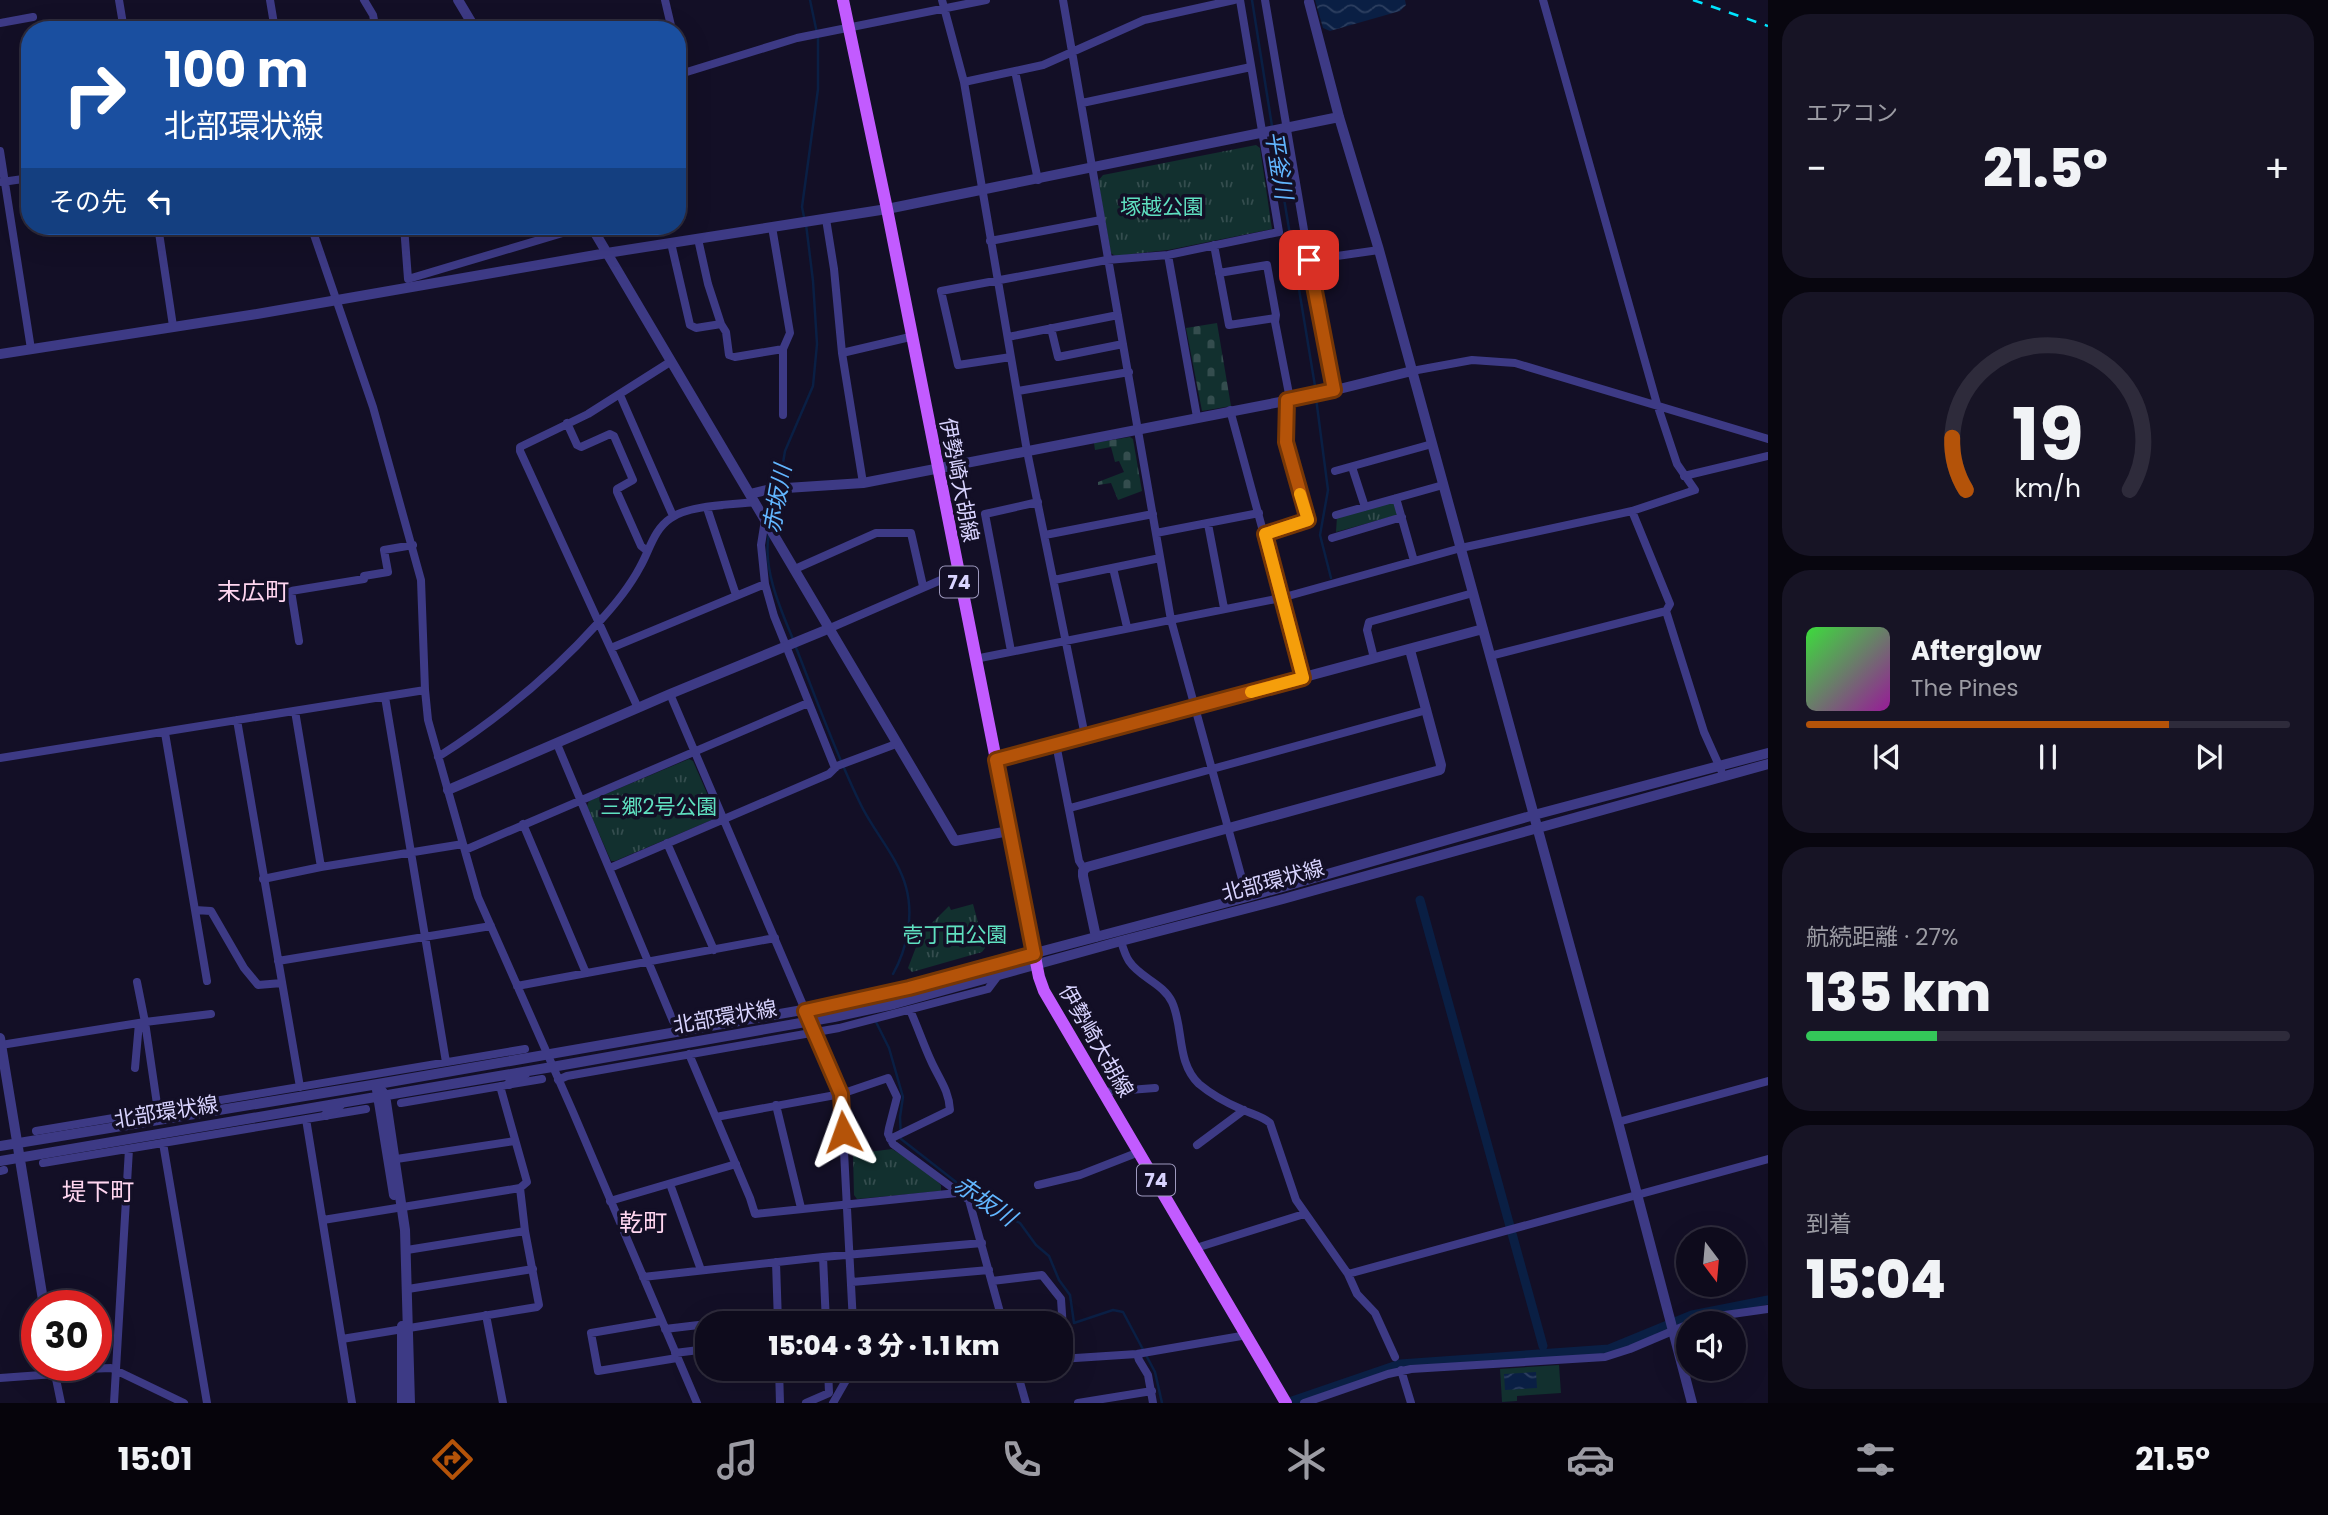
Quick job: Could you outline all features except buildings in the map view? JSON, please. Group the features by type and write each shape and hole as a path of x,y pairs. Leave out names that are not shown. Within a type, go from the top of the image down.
{"main road":[{"name":"伊勢崎大胡線","path":"843,0 887,209 1035,960 1044,991 1286,1403"}],"street":[{"path":"119,0 122,21"},
{"path":"270,0 274,21"},
{"path":"364,0 374,21"},
{"path":"458,0 471,21"},
{"path":"665,0 670,21"},
{"path":"686,72 797,38 943,4 986,0"},
{"path":"1063,0 1171,620 1247,897"},
{"path":"964,82 1043,65 1144,20 1234,0"},
{"path":"1011,357 958,365 941,290 1107,260 1168,255 1279,232 1240,0"},
{"path":"1265,0 1329,391"},
{"path":"975,659 1281,598 1461,548 1632,511 1695,489 1677,464 1657,404 1543,0"},
{"path":"1309,1 1339,117 1380,250 1474,593 1692,1403"},
{"path":"943,4 964,82 1027,451 1085,736"},
{"path":"0,23 33,17"},
{"path":"1082,103 1251,67"},
{"path":"1015,71 1038,180"},
{"path":"0,354 887,209 1339,117"},
{"path":"0,151 2,182 31,349"},
{"path":"2,182 21,179"},
{"path":"826,219 842,353 863,482"},
{"path":"990,241 1101,220"},
{"path":"772,227 789,333 783,349 783,415"},
{"path":"160,235 173,326"},
{"path":"314,235 373,407 413,545 421,580 425,690 432,738 478,897 697,1403"},
{"path":"405,235 408,279 556,235"},
{"path":"596,235 955,841 1009,831"},
{"path":"698,239 708,285 726,332 729,355 734,357 783,349"},
{"path":"671,243 690,325 696,328 721,324"},
{"path":"1214,245 1229,325 1275,318"},
{"path":"1309,260 1380,250"},
{"path":"1168,255 1196,417"},
{"path":"1219,273 1267,265 1288,400 1286,442 1308,520 1265,534"},
{"path":"1008,337 1118,316"},
{"path":"1051,328 1058,357 1124,344"},
{"path":"842,353 911,337"},
{"path":"438,757 507,708 599,622 641,566 646,550 657,532 673,516 752,498 771,489 863,482 1311,396 1412,371 1472,360 1515,363 1768,439"},
{"path":"638,708 520,447 588,415 670,362"},
{"path":"1018,391 1129,372"},
{"path":"620,395 673,516"},
{"path":"1230,410 1303,678"},
{"path":"568,423 581,447 610,434 614,436 633,480 617,489 617,492 641,546 646,550"},
{"path":"1335,471 1432,444"},
{"path":"1684,476 1768,456"},
{"path":"1352,467 1364,507"},
{"path":"1336,515 1443,485"},
{"path":"1396,498 1414,561"},
{"path":"1011,651 985,514 1038,502"},
{"path":"706,508 736,595"},
{"path":"1490,656 1666,611 1670,604 1632,511"},
{"path":"1156,533 1259,513"},
{"path":"1045,535 1153,514"},
{"path":"1332,538 1402,517"},
{"path":"765,520 761,545 765,584 808,703 835,768"},
{"path":"1208,524 1224,608"},
{"path":"795,569 876,533 911,533 923,586"},
{"path":"299,640 290,591 364,579 364,576 387,572 384,550 413,545"},
{"path":"1054,580 1160,558"},
{"path":"1113,568 1127,628"},
{"path":"448,790 957,573"},
{"path":"611,648 765,584"},
{"path":"1374,659 1367,630 1369,622 1474,593"},
{"path":"1666,611 1704,732 1722,771"},
{"path":"996,760 1483,629"},
{"path":"1084,869 1440,770 1441,765 1410,650"},
{"path":"0,758 425,690"},
{"path":"670,694 841,1094 853,1311"},
{"path":"385,697 446,1062"},
{"path":"263,879 411,852 464,847 808,703"},
{"path":"1070,808 1426,710"},
{"path":"295,711 321,867"},
{"path":"237,720 301,1086"},
{"path":"165,733 207,981"},
{"path":"556,744 651,962 673,1021"},
{"path":"610,867 896,744"},
{"path":"1056,744 1096,937"},
{"name":"北部環状線","path":"0,1146 805,1011 899,991 1121,941 1283,900 1722,771 1768,753"},
{"name":"北部環状線","path":"1,1167 20,1157 74,1147 528,1071 812,1027 997,977 1096,937 1534,815 1722,771 1768,764"},
{"path":"523,824 586,972"},
{"path":"667,843 714,950"},
{"path":"195,910 211,911 244,968 258,985 282,983"},
{"path":"278,961 491,926"},
{"path":"517,986 775,938"},
{"path":"1121,941 1132,965 1162,988 1170,998 1177,1015 1182,1049 1191,1073 1206,1089 1270,1123 1290,1188 1304,1214 1348,1274 1357,1294 1377,1317 1395,1357"},
{"path":"558,1080 567,1076 690,1055 812,1027 910,1010 988,989 997,977"},
{"path":"137,982 142,1023 163,1110"},
{"path":"890,1139 950,1110 950,1099 943,1080 933,1065 910,1010"},
{"path":"41,1290 18,1143 2,1067 1,1042 211,1014"},
{"path":"135,1068 142,1023"},
{"path":"36,1131 526,1049"},
{"path":"690,1055 755,1214 957,1193"},
{"path":"458,1060 473,1067"},
{"path":"408,1078 425,1065"},
{"path":"505,1085 528,1071"},
{"path":"716,1117 841,1094 888,1078 897,1097 889,1128 890,1139 902,1152 929,1168 969,1200 1000,1311"},
{"path":"401,1103 541,1079"},
{"path":"1618,1122 1768,1081"},
{"path":"378,1084 407,1250 408,1289 401,1403"},
{"path":"323,1220 520,1188 527,1182 515,1140 505,1085"},
{"path":"301,1086 318,1093"},
{"path":"1103,1092 1155,1088"},
{"path":"414,1090 433,1097"},
{"path":"219,1110 232,1098"},
{"path":"326,1115 343,1102"},
{"path":"776,1105 801,1208"},
{"path":"43,1163 366,1109"},
{"path":"163,1110 187,1116"},
{"path":"1197,1145 1244,1110"},
{"path":"240,1119 255,1127"},
{"path":"306,1119 352,1403"},
{"path":"202,1136 213,1124"},
{"path":"52,1138 62,1127"},
{"path":"392,1160 515,1140"},
{"path":"163,1143 207,1403"},
{"path":"74,1147 92,1155"},
{"path":"114,1403 129,1149"},
{"path":"1038,1185 1080,1175 1139,1152"},
{"path":"1348,1274 1768,1159"},
{"path":"610,1201 736,1164"},
{"path":"670,1184 701,1270"},
{"path":"342,1339 537,1307 539,1305 520,1188"},
{"path":"399,1208 410,1403"},
{"path":"1196,1248 1304,1214"},
{"path":"407,1250 525,1231"},
{"path":"643,1277 982,1243"},
{"path":"823,1257 825,1311"},
{"path":"776,1262 778,1311"},
{"path":"408,1289 533,1269"},
{"path":"852,1282 989,1270"},
{"path":"992,1281 1042,1275 1061,1299 1061,1311"},
{"path":"1746,1312 1768,1309"},
{"path":"486,1315 503,1403"},
{"path":"695,1324 591,1333 598,1371 695,1352"},
{"path":"1304,1403 1401,1370 1597,1358 1630,1349 1676,1324"},
{"path":"1073,1358 1137,1354 1247,1335"},
{"path":"1137,1354 1146,1370 1153,1403"},
{"path":"112,1370 184,1403"},
{"path":"1401,1370 1411,1403"},
{"path":"0,1378 21,1375"},
{"path":"56,1381 61,1403"},
{"path":"779,1381 780,1403"},
{"path":"806,1403 829,1393 829,1381"},
{"path":"833,1403 846,1381"},
{"path":"1020,1381 1026,1403"},
{"path":"1078,1403 1152,1391"}],"green space":[{"name":"塚越公園","path":"1256,145 1260,148 1272,229 1168,250 1115,256 1111,253 1098,181 1103,175"},
{"path":"1217,323 1231,406 1202,411 1186,328"},
{"path":"1130,437 1133,439 1142,491 1118,500 1111,483 1098,485 1098,482 1124,472 1119,461 1115,462 1111,447 1095,450 1094,443"},
{"path":"1391,502 1395,504 1397,515 1336,532 1337,517"},
{"name":"三郷2号公園","path":"689,759 693,761 716,814 714,819 611,861 587,806 589,801"},
{"name":"壱丁田公園","path":"973,904 985,948 982,952 912,972 908,968 921,934 949,906 951,910"},
{"path":"892,1149 923,1168 941,1185 941,1191 857,1199 854,1195 853,1154"},
{"path":"1559,1365 1561,1393 1517,1396 1517,1401 1502,1402 1500,1369"}],"water":[{"path":"1315,0 1405,0 1406,5 1400,11 1330,31 1323,28"},
{"path":"1536,1372 1537,1388 1505,1390 1504,1374"}],"waterway":[{"name":"赤坂川","path":"804,217 802,207 818,89 818,38 810,0"},
{"name":"平釜川","path":"1252,0 1272,126"},
{"name":"平釜川","path":"1273,132 1316,392"},
{"name":"赤坂川","path":"779,487 785,451 813,386 817,344 806,224"},
{"name":"平釜川","path":"1316,398 1328,490 1320,535 1331,578"},
{"name":"赤坂川","path":"772,524 778,493"},
{"name":"赤坂川","path":"769,534 767,547 770,574 793,639"},
{"name":"赤坂川","path":"795,645 851,784 865,813 897,865 906,887 908,932 893,974"},
{"path":"1420,900 1543,1346"},
{"name":"赤坂川","path":"876,1022 889,1048 903,1097 901,1139 988,1207 1020,1223 1036,1245 1049,1256 1059,1280 1070,1295 1074,1323 1113,1310 1123,1312 1155,1372 1162,1403"},
{"path":"1292,1401 1400,1364 1609,1349 1692,1315 1768,1300"}],"railway":[{"path":"1693,0 1768,26"}],"slow traffic":[{"path":"1251,692 1303,678 1265,534 1308,520 1300,494"}],"district":[{"name":"末広町","path":"253,592"},
{"name":"堤下町","path":"98,1192"},
{"name":"乾町","path":"643,1223"}],"route":[{"path":"843,1132 841,1094 805,1011 909,988 1034,954 996,760 1303,678 1265,534 1308,520 1286,442 1287,400 1334,390 1309,260"}]}
